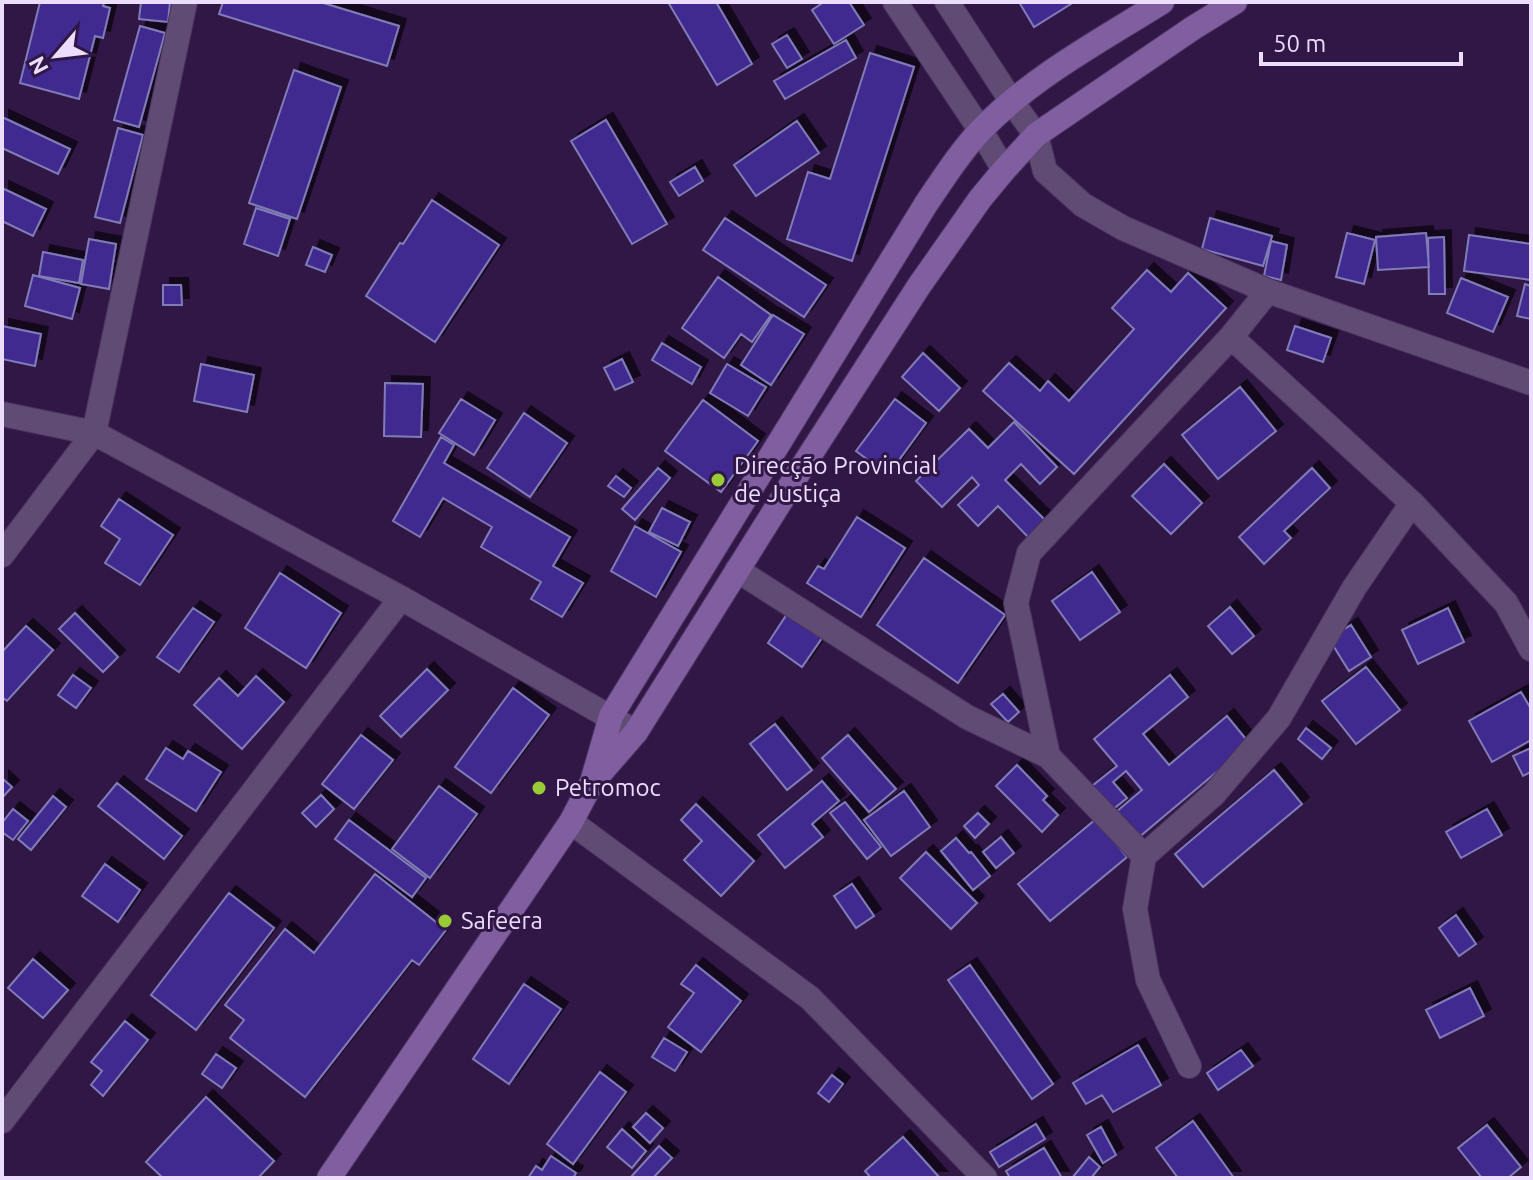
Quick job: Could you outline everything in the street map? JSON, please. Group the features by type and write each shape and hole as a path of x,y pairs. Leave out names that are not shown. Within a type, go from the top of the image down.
{"main road":[{"path":"329,1178 571,822 592,782 611,716 926,204 981,131 1012,102 1043,78 1162,2"},
{"path":"592,782 636,732 919,286 980,199 1036,135 1235,2"}],"street":[{"path":"2,555 94,433 185,2"},
{"path":"895,2 1004,170 1045,171"},
{"path":"947,2 1036,135 1045,171 1083,205 1123,228 1268,291 1531,383"},
{"path":"1048,756 1016,603 1029,553 1231,337 1268,291"},
{"path":"1231,337 1412,503 1506,603 1531,649"},
{"path":"2,414 94,433 401,598 636,732"},
{"path":"1189,1066 1148,980 1135,909 1144,856 1214,794 1279,718 1354,588 1412,503"},
{"path":"737,570 967,717 1048,756 1144,856"},
{"path":"2,1121 401,598"},
{"path":"571,822 810,998 985,1178"}],"building":[{"path":"40,2 104,2 103,6 110,8 103,38 95,36 79,99 20,83"},
{"path":"141,2 170,2 168,22 139,19"},
{"path":"223,2 320,2 399,26 387,66 219,14"},
{"path":"668,2 716,2 752,64 717,85"},
{"path":"824,2 849,2 864,25 834,44 812,10"},
{"path":"1019,2 1074,2 1034,27"},
{"path":"140,26 165,33 139,127 114,120"},
{"path":"787,35 802,59 787,68 772,44"},
{"path":"846,40 856,58 785,99 774,81"},
{"path":"870,53 914,67 852,261 787,239 808,172 830,179"},
{"path":"294,70 341,87 297,219 249,203"},
{"path":"2,117 70,149 58,174 2,148"},
{"path":"606,120 667,224 632,244 571,141"},
{"path":"797,121 819,153 756,196 734,165"},
{"path":"118,128 143,135 120,223 95,217"},
{"path":"695,167 703,181 679,196 670,182"},
{"path":"2,188 46,209 33,236 2,221"},
{"path":"432,200 499,245 435,342 366,296"},
{"path":"256,208 290,219 278,256 244,244"},
{"path":"725,218 826,285 804,317 703,250"},
{"path":"1210,218 1272,236 1263,266 1202,249"},
{"path":"1347,233 1375,240 1364,284 1336,277"},
{"path":"1426,233 1429,267 1378,270 1376,237"},
{"path":"1469,235 1531,244 1531,280 1464,271"},
{"path":"1444,237 1445,294 1429,294 1428,238"},
{"path":"89,239 116,244 109,289 81,284"},
{"path":"1271,241 1287,245 1281,280 1264,276"},
{"path":"313,247 332,255 325,272 306,265"},
{"path":"43,252 83,260 79,283 39,276"},
{"path":"1147,270 1171,292 1188,273 1226,308 1074,474 983,391 1009,363 1040,391 1048,381 1069,401 1134,329 1112,308"},
{"path":"33,275 80,288 72,319 25,306"},
{"path":"718,277 771,315 752,342 741,334 724,358 682,328"},
{"path":"1461,278 1508,297 1493,332 1447,313"},
{"path":"1525,284 1531,286 1531,319 1517,316"},
{"path":"163,285 181,285 182,305 163,305"},
{"path":"773,315 804,334 771,385 741,365"},
{"path":"2,326 41,334 35,366 2,359"},
{"path":"1295,326 1331,338 1323,362 1287,350"},
{"path":"662,343 701,367 692,384 652,360"},
{"path":"923,353 960,388 939,411 902,377"},
{"path":"622,359 633,382 615,390 604,368"},
{"path":"201,364 254,375 247,412 194,401"},
{"path":"727,364 766,387 748,416 710,393"},
{"path":"385,383 423,384 421,437 384,436"},
{"path":"1240,387 1276,431 1218,479 1182,435"},
{"path":"461,399 495,420 474,455 439,433"},
{"path":"895,399 926,423 888,475 856,451"},
{"path":"703,400 758,441 721,492 665,451"},
{"path":"524,413 567,443 530,497 487,468"},
{"path":"1014,422 1057,467 1040,484 1021,464 1005,480 1046,521 1029,538 998,506 978,526 958,505 979,485 972,477 942,507 916,481 969,429 988,448"},
{"path":"441,437 454,445 444,463 570,537 553,566 583,583 562,617 531,599 541,582 481,547 492,527 443,498 420,537 393,521"},
{"path":"1164,464 1202,503 1171,534 1132,496"},
{"path":"658,468 670,478 635,520 622,509"},
{"path":"1312,468 1330,488 1284,531 1291,538 1264,564 1239,537"},
{"path":"616,476 631,488 624,497 608,486"},
{"path":"119,499 173,535 140,585 105,563 120,539 101,526"},
{"path":"662,508 690,522 678,546 649,532"},
{"path":"857,517 905,548 861,617 807,583 818,566 824,569"},
{"path":"635,526 681,552 656,597 611,571"},
{"path":"924,558 1005,615 958,683 877,625"},
{"path":"1092,572 1120,612 1080,640 1052,601"},
{"path":"280,573 341,613 306,668 245,628"},
{"path":"1230,607 1254,636 1232,654 1208,626"},
{"path":"193,608 214,622 179,672 157,657"},
{"path":"1448,608 1464,642 1418,664 1402,630"},
{"path":"75,613 118,657 103,672 59,629"},
{"path":"787,614 822,638 802,667 768,643"},
{"path":"1351,625 1371,657 1349,671 1329,639"},
{"path":"26,626 53,650 7,701 2,697 2,652"},
{"path":"1366,667 1400,710 1356,744 1322,701"},
{"path":"427,669 448,690 401,737 380,716"},
{"path":"73,675 91,688 76,708 58,695"},
{"path":"1170,675 1188,697 1143,734 1169,765 1227,716 1250,744 1138,838 1116,812 1142,790 1126,771 1113,782 1127,798 1112,810 1092,786 1117,766 1094,739"},
{"path":"256,676 284,702 242,749 194,705 219,678 238,696"},
{"path":"513,688 549,715 491,793 455,767"},
{"path":"1521,692 1531,709 1531,740 1492,762 1469,721"},
{"path":"1003,694 1019,712 1008,722 991,704"},
{"path":"775,724 812,770 787,790 750,744"},
{"path":"1306,728 1331,748 1322,759 1298,739"},
{"path":"361,735 393,760 354,809 322,784"},
{"path":"848,735 896,789 869,812 822,758"},
{"path":"166,748 183,759 188,751 221,772 196,811 146,779"},
{"path":"1531,748 1531,772 1523,776 1513,756"},
{"path":"1017,765 1047,796 1043,800 1058,815 1042,832 996,786"},
{"path":"1274,770 1302,804 1203,887 1175,854"},
{"path":"2,778 12,787 2,798"},
{"path":"822,781 839,801 812,824 823,837 785,868 758,835"},
{"path":"117,783 182,836 164,859 98,806"},
{"path":"439,786 477,814 430,878 392,849"},
{"path":"904,791 930,827 891,856 864,820"},
{"path":"321,795 334,809 316,827 302,813"},
{"path":"53,796 66,807 31,850 18,839"},
{"path":"845,802 881,847 867,859 830,813"},
{"path":"696,804 754,861 721,896 684,860 702,841 681,820"},
{"path":"13,809 28,821 13,840 2,832 2,823"},
{"path":"1487,809 1502,835 1461,858 1446,832"},
{"path":"978,813 989,824 975,838 964,826"},
{"path":"1096,819 1127,857 1050,921 1018,884"},
{"path":"349,820 426,878 412,897 335,839"},
{"path":"1001,837 1014,853 996,868 983,852"},
{"path":"956,838 990,876 973,890 941,851"},
{"path":"926,852 977,903 951,929 900,878"},
{"path":"105,864 140,890 118,922 82,896"},
{"path":"375,874 446,930 419,965 412,960 305,1097 230,1038 244,1020 225,1005 285,929 314,953"},
{"path":"852,884 874,916 856,928 834,896"},
{"path":"229,893 274,928 196,1030 151,995"},
{"path":"1456,915 1476,944 1459,956 1439,928"},
{"path":"33,959 68,990 43,1018 8,988"},
{"path":"696,965 741,1001 701,1052 668,1027 694,993 681,984"},
{"path":"970,965 1053,1084 1032,1099 948,980"},
{"path":"524,984 561,1009 509,1084 473,1059"},
{"path":"1470,988 1484,1016 1440,1038 1426,1010"},
{"path":"125,1021 148,1040 103,1096 91,1085 102,1071 91,1062"},
{"path":"664,1038 687,1052 675,1071 652,1057"},
{"path":"1138,1045 1161,1085 1113,1112 1102,1095 1086,1104 1073,1083"},
{"path":"1241,1050 1253,1066 1218,1090 1207,1073"},
{"path":"216,1054 236,1068 222,1088 202,1074"},
{"path":"600,1072 626,1092 573,1164 547,1144"},
{"path":"832,1075 843,1084 829,1102 818,1093"},
{"path":"206,1097 274,1161 258,1178 163,1178 146,1162"},
{"path":"646,1113 663,1128 650,1143 633,1127"},
{"path":"1193,1121 1234,1178 1178,1178 1156,1148"},
{"path":"1036,1124 1045,1139 999,1167 990,1152"},
{"path":"1487,1125 1521,1167 1508,1178 1482,1178 1458,1148"},
{"path":"1101,1127 1116,1155 1103,1163 1087,1135"},
{"path":"622,1129 646,1151 632,1168 607,1147"},
{"path":"903,1137 940,1178 871,1178 865,1171"},
{"path":"659,1146 672,1158 653,1178 630,1178"},
{"path":"1044,1148 1062,1178 1010,1178 1006,1171"},
{"path":"551,1156 576,1173 573,1178 528,1178 536,1166 542,1170"},
{"path":"1089,1157 1100,1167 1091,1178 1072,1178"}],"place":[{"name":"Direcção Provincial de Justiça","path":"718,480"},
{"name":"Petromoc","path":"539,788"},
{"name":"Safeera","path":"445,921"}]}
